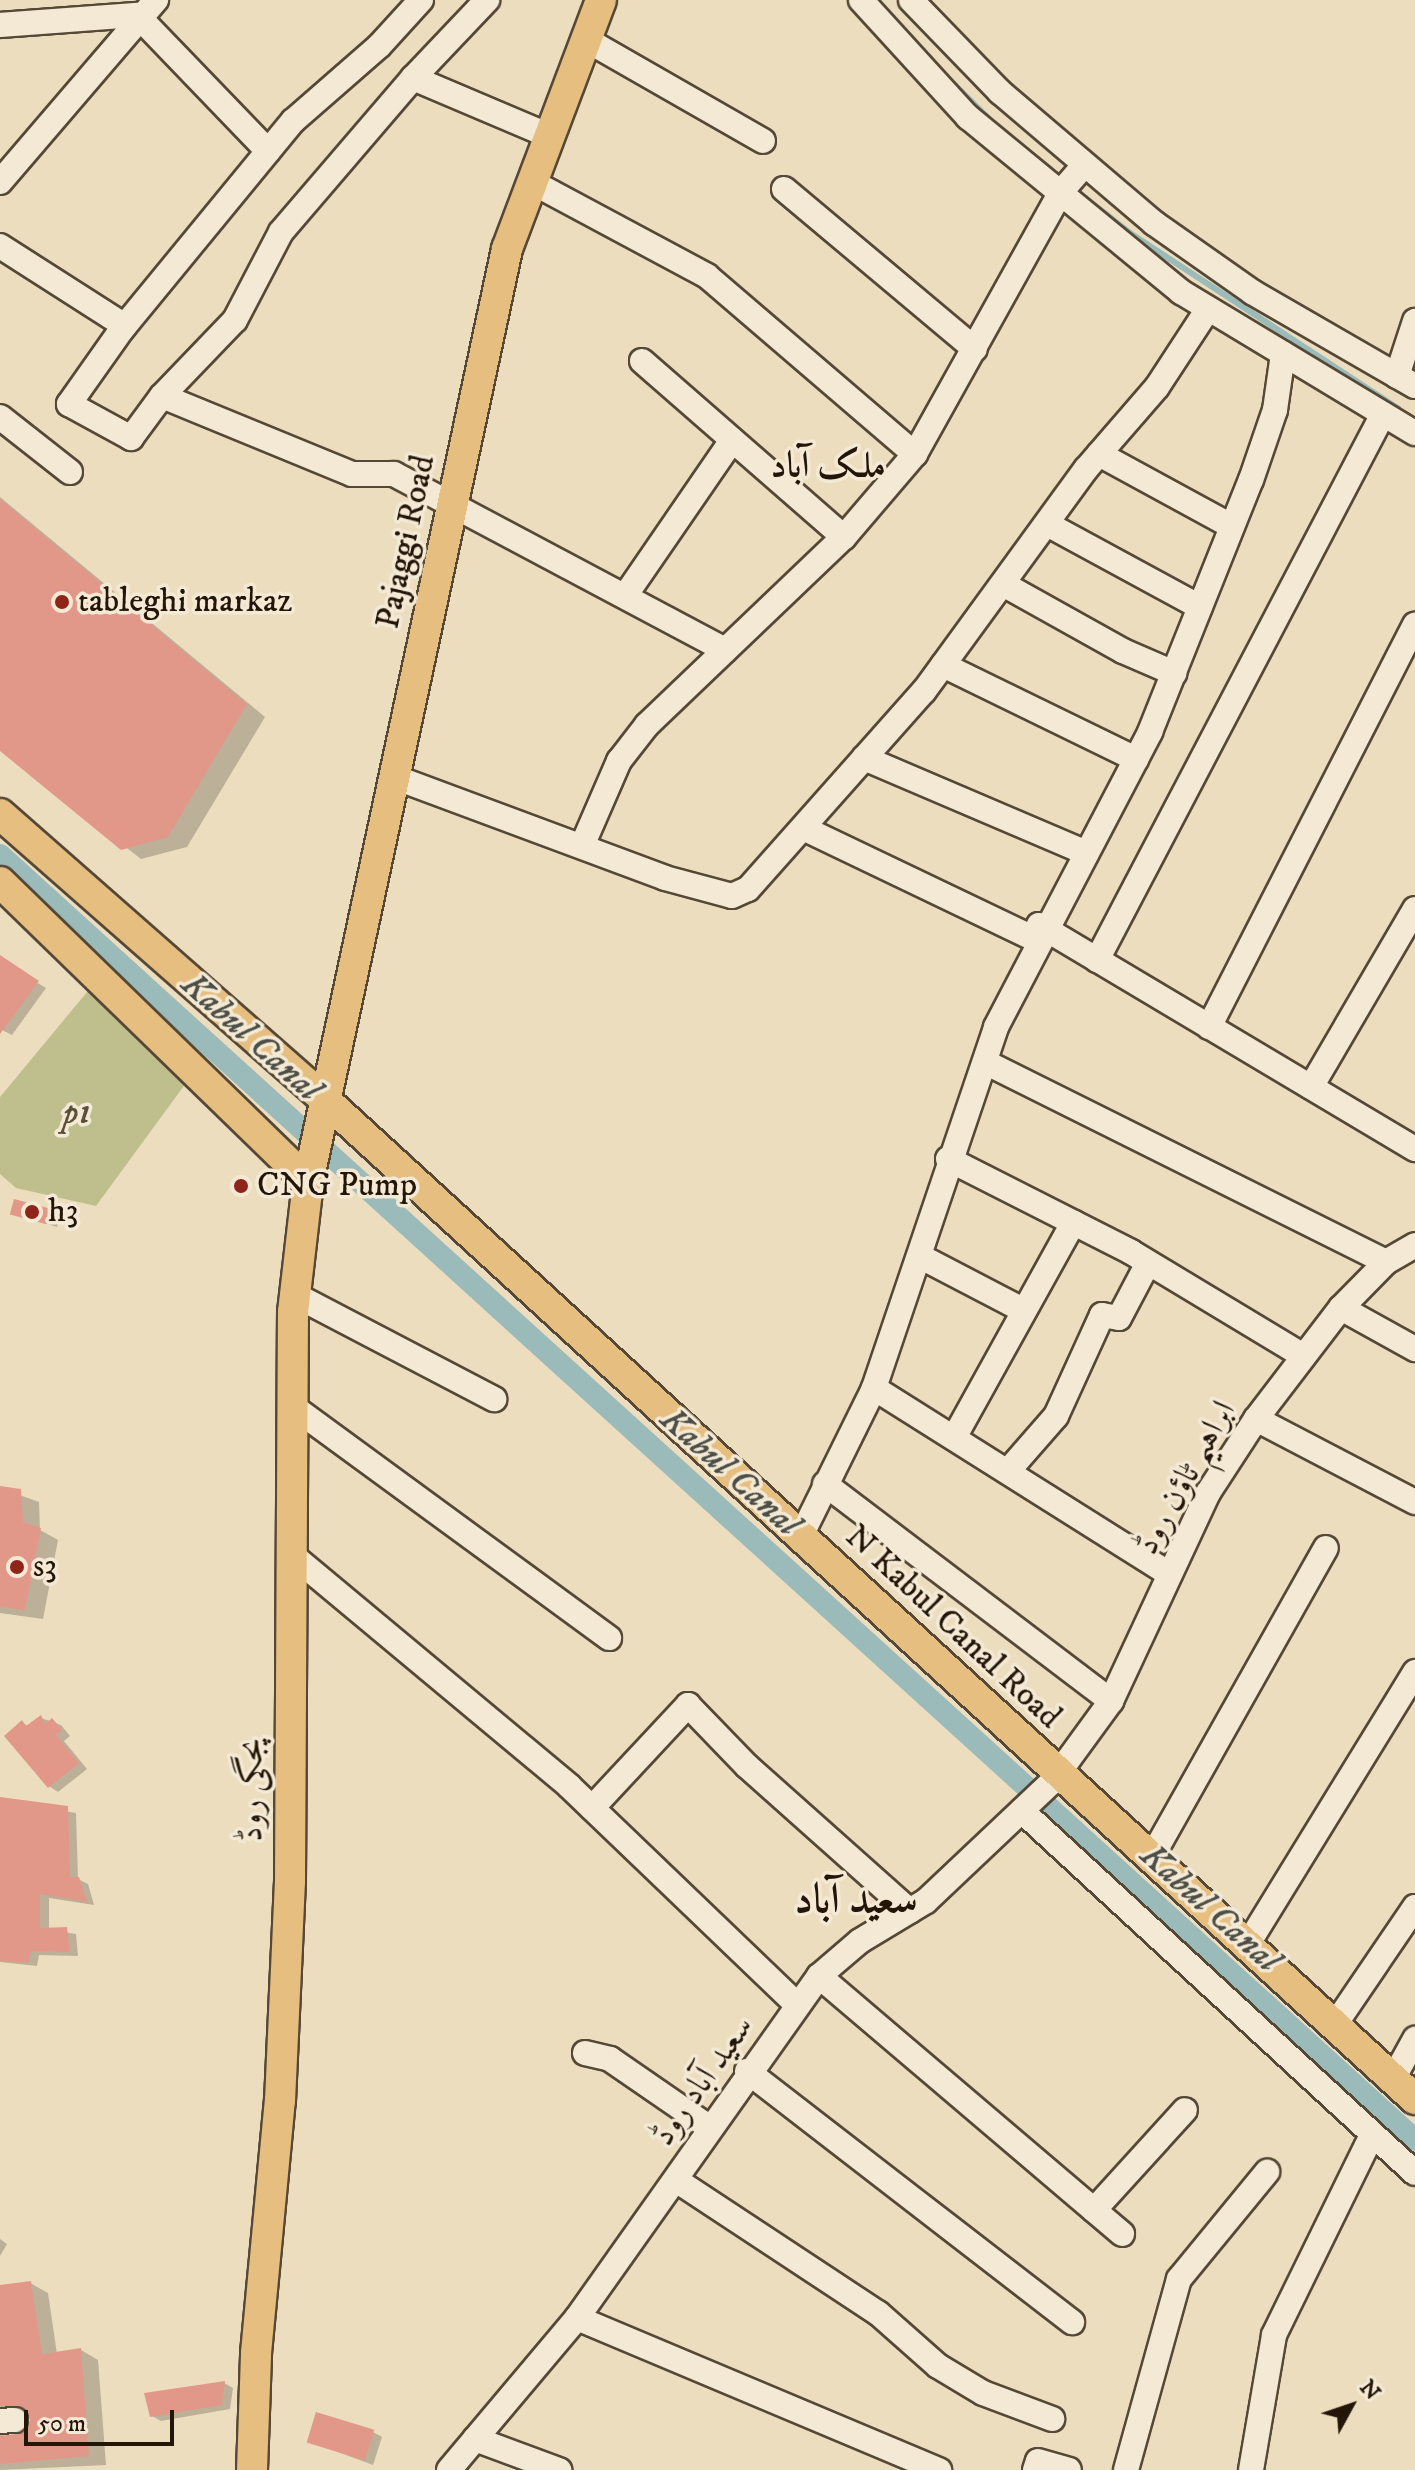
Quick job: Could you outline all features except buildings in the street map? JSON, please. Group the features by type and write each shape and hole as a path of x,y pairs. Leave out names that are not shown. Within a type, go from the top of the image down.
{"main road":[{"name":"Pajaggi Road","path":"327,1104 507,249 547,135 601,0"},
{"path":"0,814 26,877 310,1171"},
{"name":"N Kabul Canal Road","path":"26,877 327,1104 800,1538 1055,1778 1404,2089"},
{"name":"پجگی روڈ","path":"252,2470 256,2353 281,2085 290,1882 295,1295 310,1171 327,1104"}],"street":[{"path":"421,0 379,46 293,121 125,326 69,404 131,438 162,396 235,320 281,232 413,78 487,0"},
{"path":"861,0 968,117 1406,381 1415,321"},
{"path":"911,0 1000,92 1072,179 1208,309 1415,433"},
{"path":"146,8 268,151"},
{"path":"0,25 146,8"},
{"path":"0,182 146,8"},
{"path":"585,39 763,141"},
{"path":"413,78 547,135"},
{"path":"582,846 619,761 647,725 844,537 915,454 1072,179"},
{"path":"530,181 707,276 915,454"},
{"path":"784,189 975,349"},
{"path":"0,246 125,326"},
{"path":"394,777 665,878 732,896 748,889 943,665 1099,454 1157,387 1208,309"},
{"path":"800,1538 874,1388 921,1257 948,1159 987,1063 996,1027 1136,759 1174,673 1275,410 1283,354"},
{"path":"642,361 731,442 844,537"},
{"path":"162,396 352,474 394,474 725,650"},
{"path":"1097,960 1383,414"},
{"path":"0,417 70,472"},
{"path":"625,596 731,442"},
{"path":"1099,454 1231,526"},
{"path":"1047,524 1200,607"},
{"path":"1003,584 1123,651 1174,673"},
{"path":"1209,1027 1415,625"},
{"path":"943,665 1136,759"},
{"path":"864,758 1087,853"},
{"path":"803,828 1033,938 1039,925 1415,1149"},
{"path":"1311,1087 1405,950 1415,909"},
{"path":"987,1063 1386,1262"},
{"path":"948,1159 1148,1263 1302,1355"},
{"path":"955,1436 1073,1223"},
{"name":"ابراہیم ٹاؤن روڈ","path":"1055,1778 1111,1701 1208,1493 1256,1419 1341,1308 1386,1262 1415,1245"},
{"path":"921,1257 1023,1310"},
{"path":"1008,1471 1056,1416 1102,1315 1119,1318 1148,1263"},
{"path":"295,1295 494,1399"},
{"path":"1341,1308 1415,1349"},
{"path":"874,1388 955,1436 1169,1574"},
{"path":"292,1406 609,1638"},
{"path":"1256,1419 1415,1502"},
{"path":"825,1484 1111,1701"},
{"path":"1150,1860 1326,1548"},
{"path":"292,1555 592,1808 797,2005"},
{"path":"1246,1947 1415,1672"},
{"path":"592,1808 688,1705 747,1766 910,1911"},
{"name":"سعید آباد روڈ","path":"449,2470 577,2318 676,2180 747,2071 819,1976 860,1941 910,1911 1055,1778"},
{"path":"1022,1811 1214,1983 1415,2173"},
{"path":"1334,2026 1415,1907"},
{"path":"819,1976 1122,2234"},
{"path":"1404,2089 1415,2039"},
{"path":"585,2053 610,2059 710,2128"},
{"path":"747,2071 1072,2322"},
{"path":"1094,2210 1185,2110"},
{"path":"1251,2470 1274,2335 1372,2135"},
{"path":"1126,2470 1179,2279 1267,2172"},
{"path":"676,2180 878,2313 938,2366 983,2393 1052,2419"},
{"path":"577,2318 939,2470"},
{"path":"475,2439 559,2470"},
{"path":"1035,2470 1038,2461 1069,2470"}],"green space":[{"name":"p1","path":"92,986 189,1079 96,1206 16,1188 0,1174 0,1097"}],"waterway":[{"path":"954,84 988,118"},
{"path":"1074,189 1130,233 1399,409"},
{"name":"Kabul Canal","path":"0,855 1415,2140"}],"place":[{"name":"tableghi markaz","path":"62,602"},
{"name":"CNG Pump","path":"241,1186"},
{"name":"h3","path":"32,1212"},
{"name":"s3","path":"17,1567"}],"district":[{"name":"ملک آباد","path":"828,466"},
{"name":"سعید آباد","path":"856,1900"}]}
